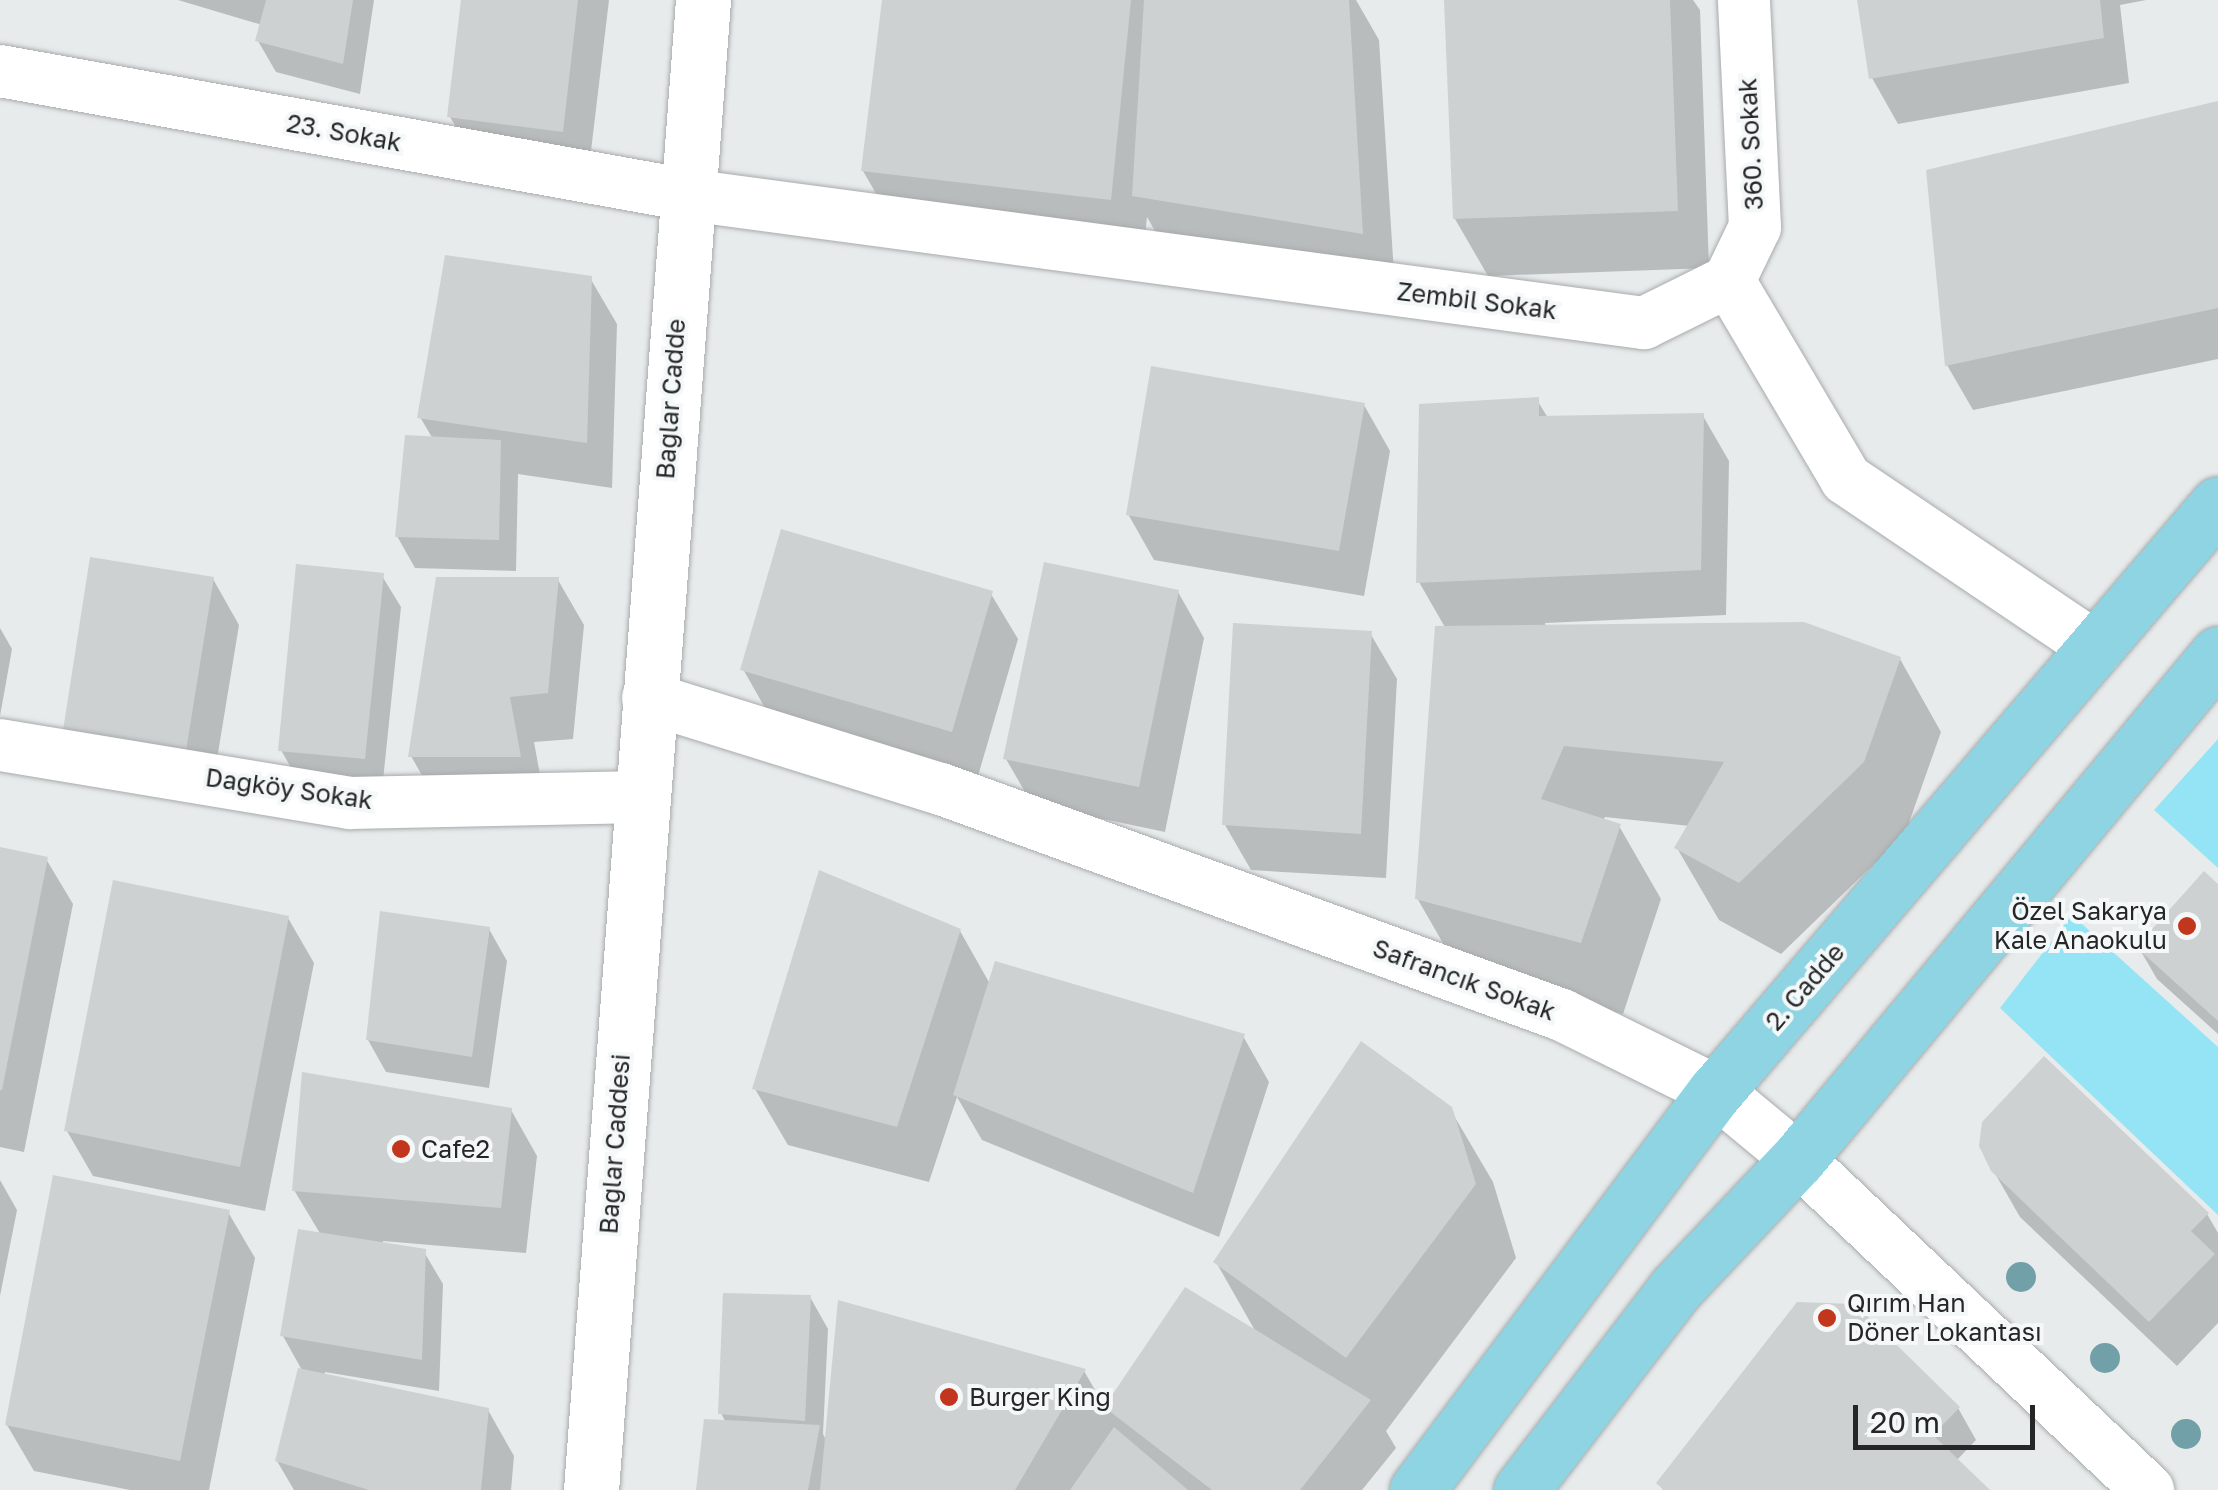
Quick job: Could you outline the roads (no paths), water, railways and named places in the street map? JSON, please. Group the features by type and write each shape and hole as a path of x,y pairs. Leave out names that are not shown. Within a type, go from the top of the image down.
{"main road":[{"name":"2. Cadde","path":"1417,1490 1716,1091 2218,504"},
{"path":"1521,1490 1675,1289 1798,1158 2218,654"}],"street":[{"name":"Bağlar Cadde","path":"640,797 703,0"},
{"name":"360. Sokak","path":"1729,281 1755,227 1744,0"},
{"name":"23. Sokak","path":"0,71 688,195"},
{"name":"Zembil Sokak","path":"688,195 1644,323 1729,281"},
{"path":"1729,281 1846,479 2097,648"},
{"name":"Safrancık Sokak","path":"648,698 940,789 1525,1002 1716,1091 1798,1158 2148,1490"},
{"name":"Dağköy Sokak","path":"0,744 350,803 640,797"},
{"name":"Bağlar Caddesi","path":"590,1490 640,797"}],"place":[{"name":"Özel Sakarya Kale Anaokulu","path":"2187,926"},
{"name":"Cafe2","path":"401,1149"},
{"name":"Qırım Han Döner Lokantası","path":"1827,1318"},
{"name":"Burger King","path":"949,1397"}]}
